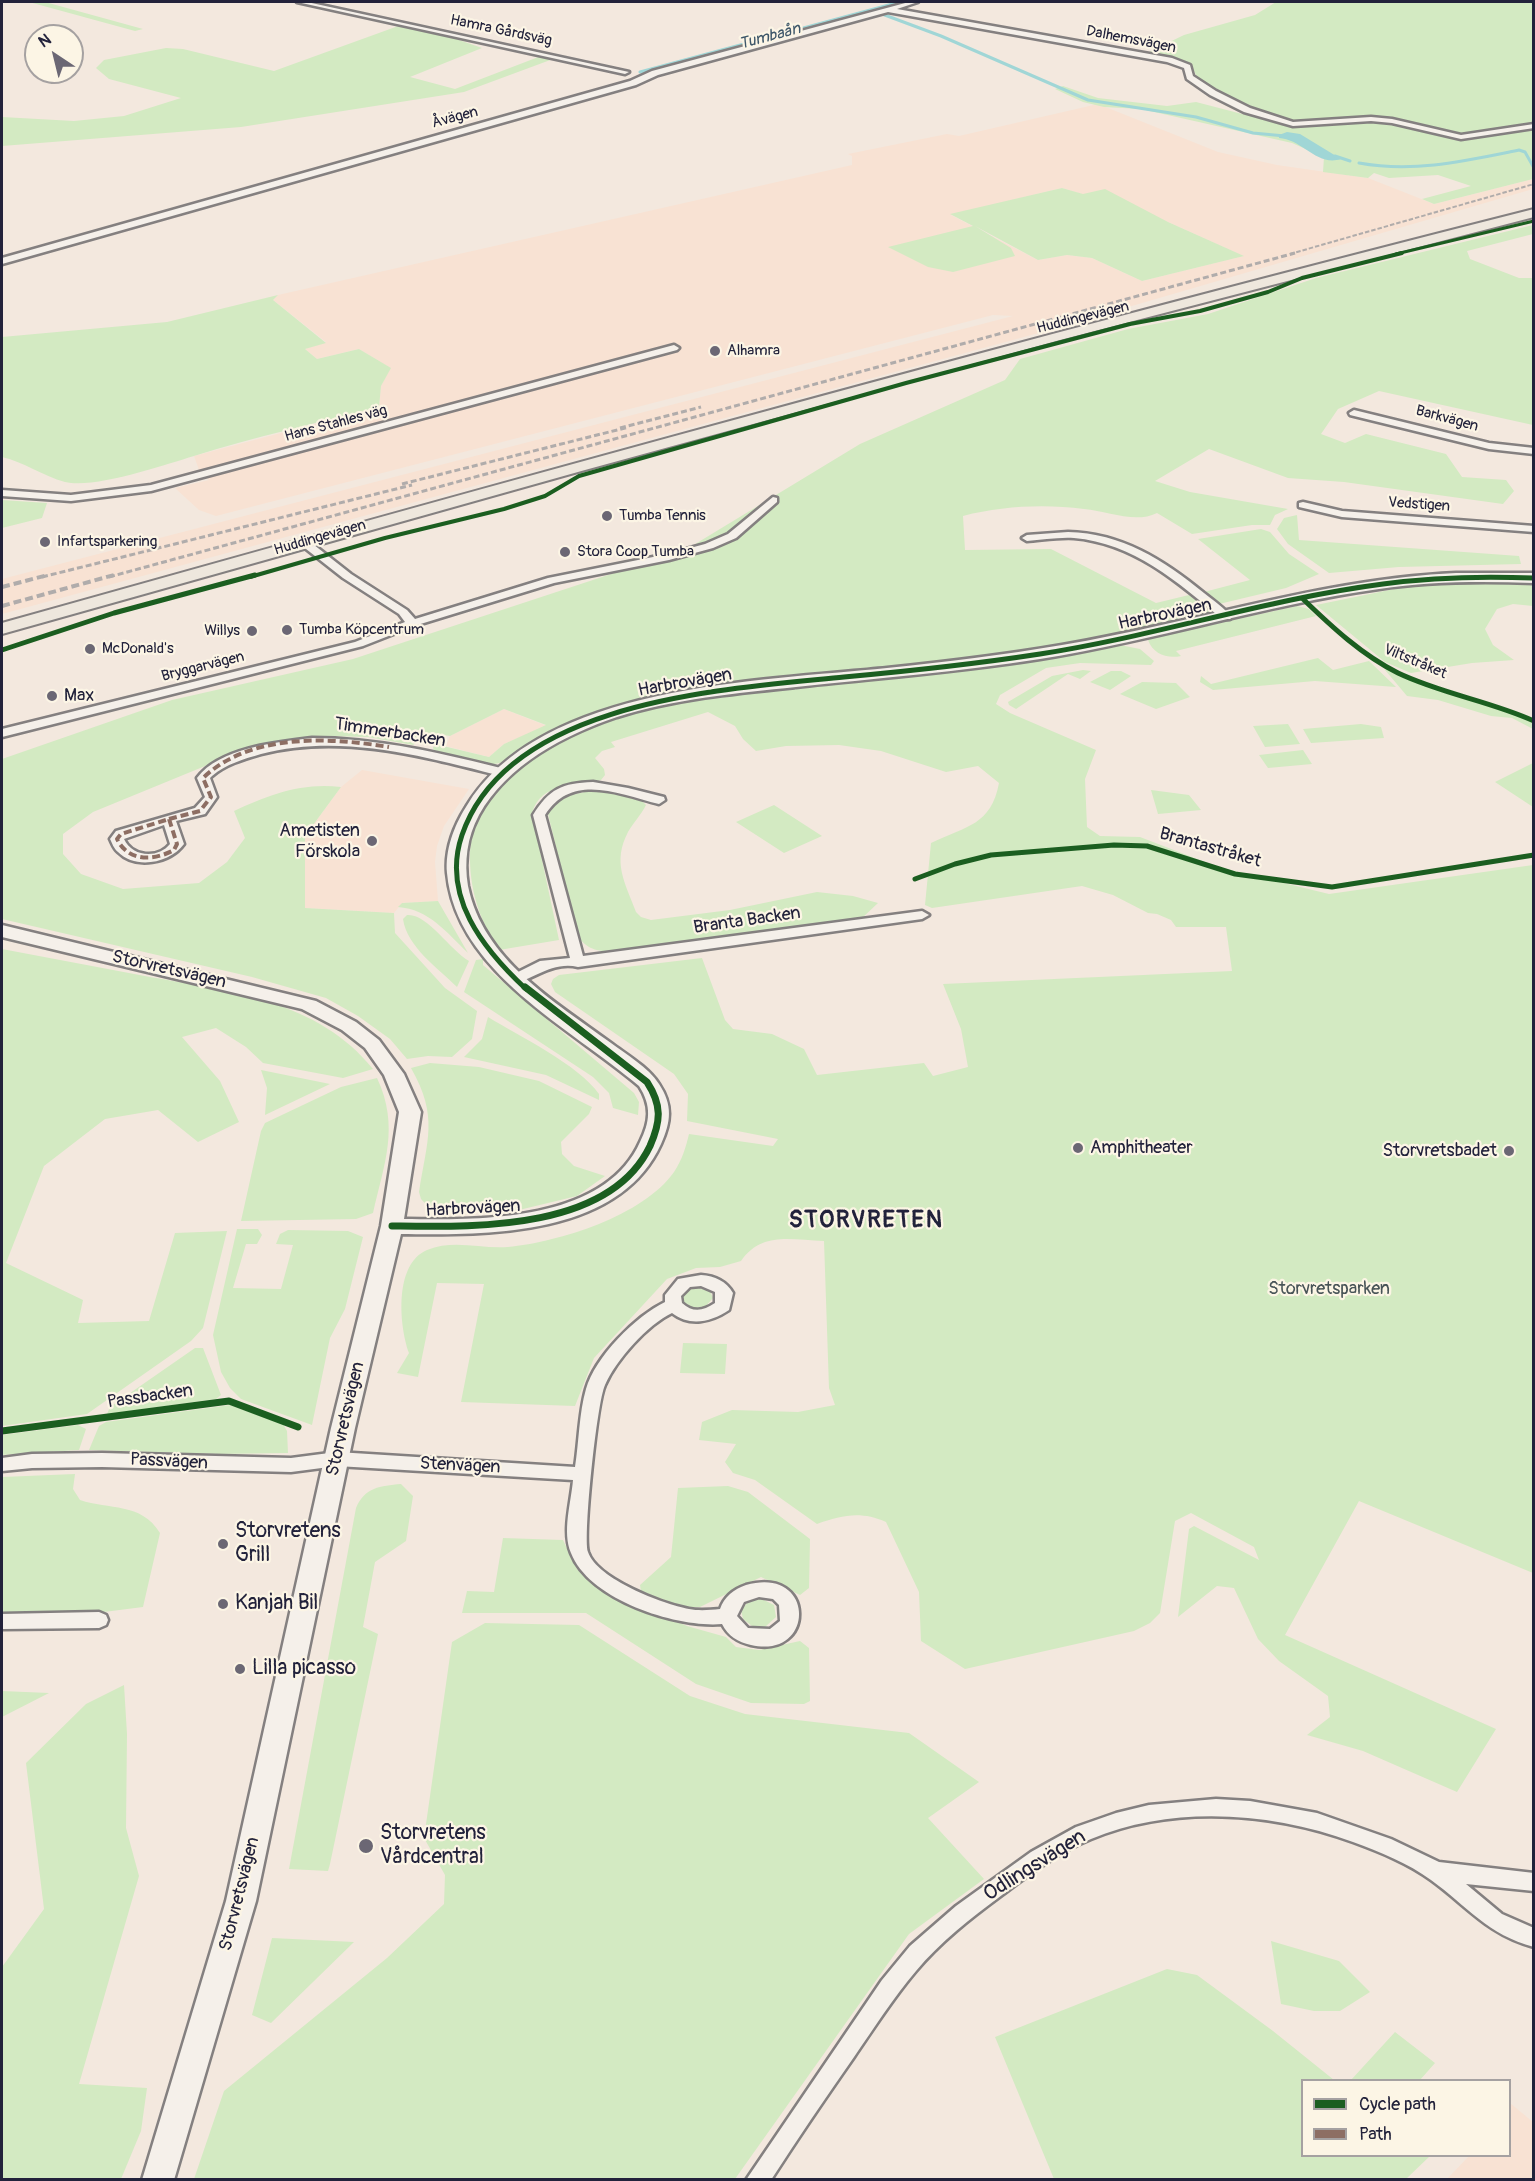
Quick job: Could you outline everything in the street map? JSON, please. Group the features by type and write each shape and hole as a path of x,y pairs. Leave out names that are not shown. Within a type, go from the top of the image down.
{"main road":[{"name":"Huddingevägen","path":"2,630 310,546 455,510 640,451 1055,337 1533,213"},
{"name":"Huddingevägen","path":"2,645 310,546"}],"street":[{"name":"Hamra Gårdsväg","path":"300,2 625,72"},
{"name":"Åvägen","path":"2,261 633,83 655,73 915,2"},
{"name":"Dalhemsvägen","path":"885,9 1169,60 1187,67 1190,77 1214,93 1248,110 1293,123 1371,119 1392,121 1461,137 1533,126"},
{"name":"Hans Stahles väg","path":"2,493 71,498 151,488 674,348"},
{"name":"Barkvägen","path":"1354,412 1389,418 1501,449 1533,451"},
{"name":"Bryggarvägen","path":"2,733 359,644 410,624 552,580 669,557 708,546 732,536 773,500"},
{"name":"Vedstigen","path":"1303,505 1342,514 1533,529"},
{"path":"1027,538 1070,534 1124,544 1166,568 1226,616"},
{"path":"310,546 347,576 402,612 411,621 410,624"},
{"name":"Harbrovägen","path":"392,1226 502,1227 552,1218 590,1202 638,1169 659,1122 657,1096 633,1069 515,979 489,955 465,914 457,885 456,866 462,833 473,807 505,773 538,747 605,717 654,702 723,690 1038,654 1133,638 1334,592 1400,581 1454,576 1533,578"},
{"name":"Timmerbacken","path":"169,819 200,811 212,797 204,778 216,767 255,751 298,742 330,740 366,743 505,773"},
{"path":"578,963 539,815 543,806 559,792 592,786 609,786 659,800"},
{"name":"Branta Backen","path":"515,979 545,964 578,963 922,915"},
{"name":"Storvretsvägen","path":"2,931 244,987 309,1005 349,1026 372,1044 391,1069 410,1113 392,1226 337,1459 241,1901 158,2180"},
{"path":"674,1305 653,1315 608,1362 595,1388 583,1474 577,1539 579,1554 590,1572 614,1588 686,1616 728,1616"},
{"name":"Passvägen","path":"2,1465 32,1461 102,1460 291,1465 337,1459"},
{"name":"Stenvägen","path":"337,1459 583,1474"},
{"path":"2,1622 99,1620"},
{"name":"Odlingsvägen","path":"757,2180 864,2023 917,1954 956,1918 998,1886 1081,1834 1120,1820 1179,1808 1233,1808 1317,1821 1367,1838 1435,1871 1509,1931 1533,1938"},
{"name":"Odlingsvägen","path":"1435,1871 1533,1882"}],"shaded area":[{"path":"1098,104 1218,152 1277,165 1368,178 1434,204 1533,179 1533,189 1046,331 2,614 2,579 1013,316 993,315 216,516 199,510 175,488 209,480 199,470 194,456 379,407 381,386 390,368 359,349 317,359 305,349 326,342 273,300 278,295 852,165 852,156 848,154 947,134 959,136","holes":["1062,188 1168,222 1243,256 1142,281 1092,258 1067,255 1038,260 951,215"]},
{"path":"504,709 547,726 504,744 489,757 446,746 450,736"},
{"name":"Ametisten Förskola","path":"362,770 469,789 444,826 437,846 435,862 438,901 402,903 394,913 305,908 305,836 341,787"},
{"path":"1511,2104 1533,2122 1533,2179 1447,2179 1468,2157 1511,2157"}],"green space":[{"path":"29,2 45,2 143,29 135,31"},
{"path":"1276,2 1533,2 1533,124 1468,135 1444,133 1392,120 1290,120 1253,109 1209,85 1197,77 1191,65 1145,54 1184,35 1255,15"},
{"path":"401,25 442,34 482,48 410,77 455,89 541,56 553,59 464,92 241,127 2,146 2,117 74,121 124,116 181,98 109,79 96,68 104,60 166,48 183,49 274,71"},
{"path":"1063,86 1098,98 1167,106 1196,102 1298,125 1384,122 1443,137 1461,138 1488,137 1533,128 1533,179 1434,204 1422,199 1471,186 1438,175 1389,178 1374,173 1368,178 1323,172 1324,157 1292,143 1141,109 1104,107 1083,102 1055,89"},
{"path":"1062,188 1083,194 1105,189 1168,222 1244,256 1142,281 1092,258 1067,255 1038,260 975,226 1011,248 1015,256 953,272 928,267 888,247 973,226 950,214"},
{"path":"1533,225 1533,234 1467,251 1470,259 1519,278 1533,278 1533,425 1379,391 1338,409 1321,434 1345,443 1366,434 1446,454 1462,477 1506,480 1514,491 1503,504 1344,482 1288,478 1209,449 1155,481 1190,492 1288,509 1275,515 1270,525 1252,525 1192,534 1157,513 1131,517 1084,509 1038,506 993,510 963,516 965,550 1051,549 1156,603 1189,595 1211,612 1084,640 990,655 718,685 651,696 591,714 556,729 500,763 488,765 434,751 433,747 439,745 489,757 504,744 546,725 504,709 450,736 430,733 413,745 368,737 328,736 269,744 232,755 93,812 63,834 63,854 81,874 123,889 199,883 227,862 245,838 234,811 299,788 341,787 305,836 305,908 394,913 395,933 445,988 477,1011 472,1039 452,1057 428,1056 407,1059 390,1039 358,1016 326,998 252,977 2,919 2,759 172,700 353,659 687,549 860,444 1005,380 1020,359 1128,329 1208,314 1316,278"},
{"path":"278,295 273,300 326,343 305,349 317,359 359,349 391,368 381,386 379,407 240,443 130,475 94,482 65,482 2,457 2,337 167,322"},
{"path":"2,500 47,503 42,518 2,528"},
{"path":"1297,515 1299,540 1519,556 1521,564 1399,567 1329,573 1288,544 1277,529 1284,518"},
{"path":"1261,529 1270,532 1289,554 1319,574 1286,588 1219,604 1204,592 1250,580 1198,539"},
{"path":"1468,581 1533,583 1533,606 1513,604 1497,609 1485,629 1493,645 1514,660 1472,663 1411,673 1385,662 1316,605 1404,587"},
{"path":"1297,606 1309,609 1316,616 1176,651 1181,656 1171,657 1161,654 1153,649 1148,640 1152,638"},
{"name":"Storvretsparken","path":"1120,645 1140,649 1154,661 1151,665 1080,663 1046,668 1000,695 996,704 1010,713 1096,750 1085,779 1087,827 1100,836 1140,837 1218,867 1329,894 1533,865 1533,1573 1359,1501 1285,1635 1496,1729 1457,1792 1363,1751 1307,1735 1330,1717 1328,1696 1279,1661 1258,1639 1234,1588 1217,1586 1178,1617 1189,1529 1194,1526 1259,1560 1254,1547 1191,1513 1175,1521 1160,1613 1150,1623 1134,1631 965,1669 921,1641 919,1592 886,1522 860,1515 835,1518 817,1524 755,1480 733,1473 725,1462 736,1444 699,1440 702,1422 732,1410 798,1412 835,1405 829,1388 824,1241 778,1239 768,1241 749,1251 741,1261 720,1267 696,1268 667,1279 594,1358 575,1406 461,1402 484,1284 437,1283 418,1377 397,1373 409,1353 403,1327 404,1281 416,1257 427,1250 447,1245 508,1247 529,1244 575,1233 599,1224 642,1202 660,1188 677,1167 689,1134 773,1146 778,1139 687,1121 688,1094 674,1074 555,992 551,984 553,979 559,975 702,958 725,1020 733,1029 772,1034 804,1049 817,1075 924,1063 933,1076 968,1067 961,1029 943,984 1232,971 1226,927 1176,927 1171,920 1148,913 1113,895 1082,886 932,908 925,905 931,843 966,828 983,816 990,808 999,783 978,766 946,772 881,751 839,745 786,746 756,751 743,739 735,726 708,712 611,742 615,747 602,751 595,758 604,769 605,775 601,780 551,790 543,795 532,813 559,940 499,950 486,927 473,891 470,852 471,840 478,819 489,800 504,783 542,752 575,734 644,709 755,690 983,666"},
{"path":"1318,658 1333,670 1369,661 1396,687 1315,681 1213,690 1200,682 1201,676 1211,684"},
{"path":"1083,670 1091,671 1080,679 1068,674 1016,709 1009,705 1008,702 1052,676"},
{"path":"1385,670 1498,707 1533,723 1533,729 1512,718 1491,716 1438,700 1407,696"},
{"path":"1111,671 1121,671 1131,676 1110,690 1090,682"},
{"path":"1142,682 1176,683 1190,697 1156,709 1120,694"},
{"path":"1288,724 1300,744 1265,747 1253,726"},
{"path":"1361,724 1381,727 1384,738 1311,743 1303,729"},
{"path":"1303,750 1312,764 1268,768 1259,755"},
{"path":"1533,763 1533,807 1495,782"},
{"path":"593,790 628,794 646,805 628,832 621,853 624,882 636,912 641,917 651,920 730,910 817,892 853,896 878,903 860,920 616,952 595,949 586,945 578,937 548,814 559,798"},
{"path":"1151,790 1189,795 1201,810 1158,814"},
{"path":"774,805 822,836 784,853 736,822"},
{"path":"438,901 468,953 428,917 419,912 398,907 402,903"},
{"path":"407,915 422,920 469,961 457,987 424,956 410,939 403,919"},
{"path":"2,949 241,994 271,1003 327,1028 351,1046 373,1069 343,1078 263,1063 246,1047 216,1028 182,1037 220,1081 239,1122 198,1142 158,1110 105,1119 44,1166 6,1263 83,1300 78,1323 149,1321 175,1233 227,1231 203,1328 191,1341 87,1414 2,1426"},
{"path":"483,959 483,965 634,1093 639,1102 638,1115 613,1108 609,1093 593,1077 464,992 476,960"},
{"path":"488,1017 578,1072 599,1094 599,1100 546,1075 464,1057 482,1039"},
{"path":"430,1063 479,1067 539,1081 592,1107 589,1114 561,1142 562,1154 574,1166 605,1176 577,1196 519,1210 430,1209 421,1199 419,1192 427,1143 428,1115 420,1085 411,1068"},
{"path":"261,1070 330,1084 265,1115 267,1088"},
{"path":"377,1078 388,1113 389,1129 385,1162 373,1213 356,1219 241,1221 261,1131 265,1123 341,1087"},
{"path":"237,1229 258,1229 262,1235 257,1244 246,1244 233,1288 281,1289 293,1245 276,1244 280,1234 288,1230 348,1231 363,1237 345,1309 330,1338 312,1425 241,1399 230,1388 221,1372 213,1335"},
{"path":"694,1287 710,1291 713,1298 705,1307 694,1308 683,1302 682,1295"},
{"path":"683,1343 727,1344 725,1374 680,1373"},
{"path":"195,1348 203,1348 221,1395 216,1399 107,1414 110,1407"},
{"path":"230,1405 283,1424 287,1431 288,1453 219,1454 89,1450 99,1426 106,1422"},
{"path":"78,1425 86,1429 79,1450 2,1455 2,1435"},
{"path":"75,1474 73,1489 80,1500 124,1509 144,1516 160,1533 143,1607 96,1613 2,1613 2,1477"},
{"path":"401,1484 413,1496 406,1541 375,1562 363,1627 378,1634 328,1871 289,1869 356,1508 364,1496 374,1489"},
{"path":"728,1486 748,1492 810,1539 809,1588 800,1595 761,1577 700,1607 685,1608 641,1591 640,1585 671,1557 678,1488"},
{"path":"503,1538 563,1540 577,1569 596,1587 687,1626 726,1637 736,1647 759,1650 800,1641 809,1648 810,1701 804,1704 751,1703 696,1684 586,1613 462,1613 467,1591 494,1592"},
{"path":"760,1598 774,1605 776,1617 765,1627 752,1626 743,1619 741,1610 748,1602"},
{"path":"485,1623 579,1625 690,1696 745,1714 909,1733 979,1782 928,1818 984,1879 909,1934 735,2179 194,2179 224,2091 387,1958 444,1904 445,1875 424,1838 452,1642"},
{"path":"124,1685 127,1734 126,1828 139,1876 79,2084 147,2088 141,2131 121,2179 2,2179 2,1967 44,1909 26,1763 86,1704"},
{"path":"2,1691 49,1693 2,1717"},
{"path":"272,1938 354,1942 271,2023 252,2015"},
{"path":"1271,1941 1339,1961 1370,1992 1340,2011 1314,2011 1281,2004"},
{"path":"1167,1969 1197,1975 1333,2079 1301,2079 1301,2157 1429,2157 1406,2179 1054,2179 995,2037"},
{"path":"1395,2032 1435,2063 1421,2079 1352,2079"}],"water":[{"path":"1287,132 1300,134 1341,159 1324,159 1295,143 1279,138 1279,135"}],"waterway":[{"name":"Tumbaån","path":"640,72 900,2"},
{"path":"882,14 941,36 1088,100 1196,117 1253,133 1285,136"},
{"path":"1359,163 1379,166 1420,166 1459,162 1519,150 1525,152 1534,168"},
{"path":"1335,156 1350,161"}],"railway":[{"path":"1290,254 1534,184"},
{"path":"109,577 1295,253"},
{"path":"620,428 701,407"},
{"path":"402,484 629,427"},
{"path":"42,577 412,485"},
{"path":"2,587 48,575"},
{"path":"2,606 114,575"}],"marked path":[{"path":"169,819 121,834 117,839 122,849 134,856 148,858 161,856 174,850 177,844 169,819 200,811 211,797 203,778 213,768 227,760 262,748 315,740 344,740 389,747"}],"cycle path":[{"path":"2,650 114,613 181,597 385,538 504,509 545,496 579,476 906,383 1130,324 1200,311 1268,292 1302,278 1534,221"},
{"path":"392,1226 501,1225 554,1215 579,1206 612,1188 631,1173 646,1153 657,1127 659,1106 647,1082 529,992 502,966 479,938 463,906 456,871 458,845 467,821 479,799 496,780 538,747 583,724 610,714 693,695 1040,654 1125,638 1294,599 1379,584 1456,578 1534,578"},
{"name":"Viltstråket","path":"1303,599 1352,643 1372,658 1399,673 1534,721"},
{"name":"Brantastråket","path":"915,879 955,864 991,855 1114,845 1147,846 1235,874 1332,887 1534,855"},
{"name":"Passbacken","path":"2,1431 229,1401 298,1427"}],"place":[{"name":"Alhamra","path":"715,351"},
{"name":"Tumba Tennis","path":"607,516"},
{"name":"Infartsparkering","path":"45,542"},
{"name":"Stora Coop Tumba","path":"565,552"},
{"name":"Tumba Köpcentrum","path":"287,630"},
{"name":"Willys","path":"252,631"},
{"name":"McDonald's","path":"90,649"},
{"name":"Max","path":"52,696"},
{"name":"Ametisten Förskola","path":"372,841"},
{"name":"Amphitheater","path":"1078,1148"},
{"name":"Storvretsbadet","path":"1509,1151"},
{"name":"Storvretens Grill","path":"223,1544"},
{"name":"Kanjah Bil","path":"223,1604"},
{"name":"Lilla picasso","path":"240,1669"},
{"name":"Storvretens Vårdcentral","path":"366,1846"}],"district":[{"name":"STORVRETEN","path":"866,1221"}]}
